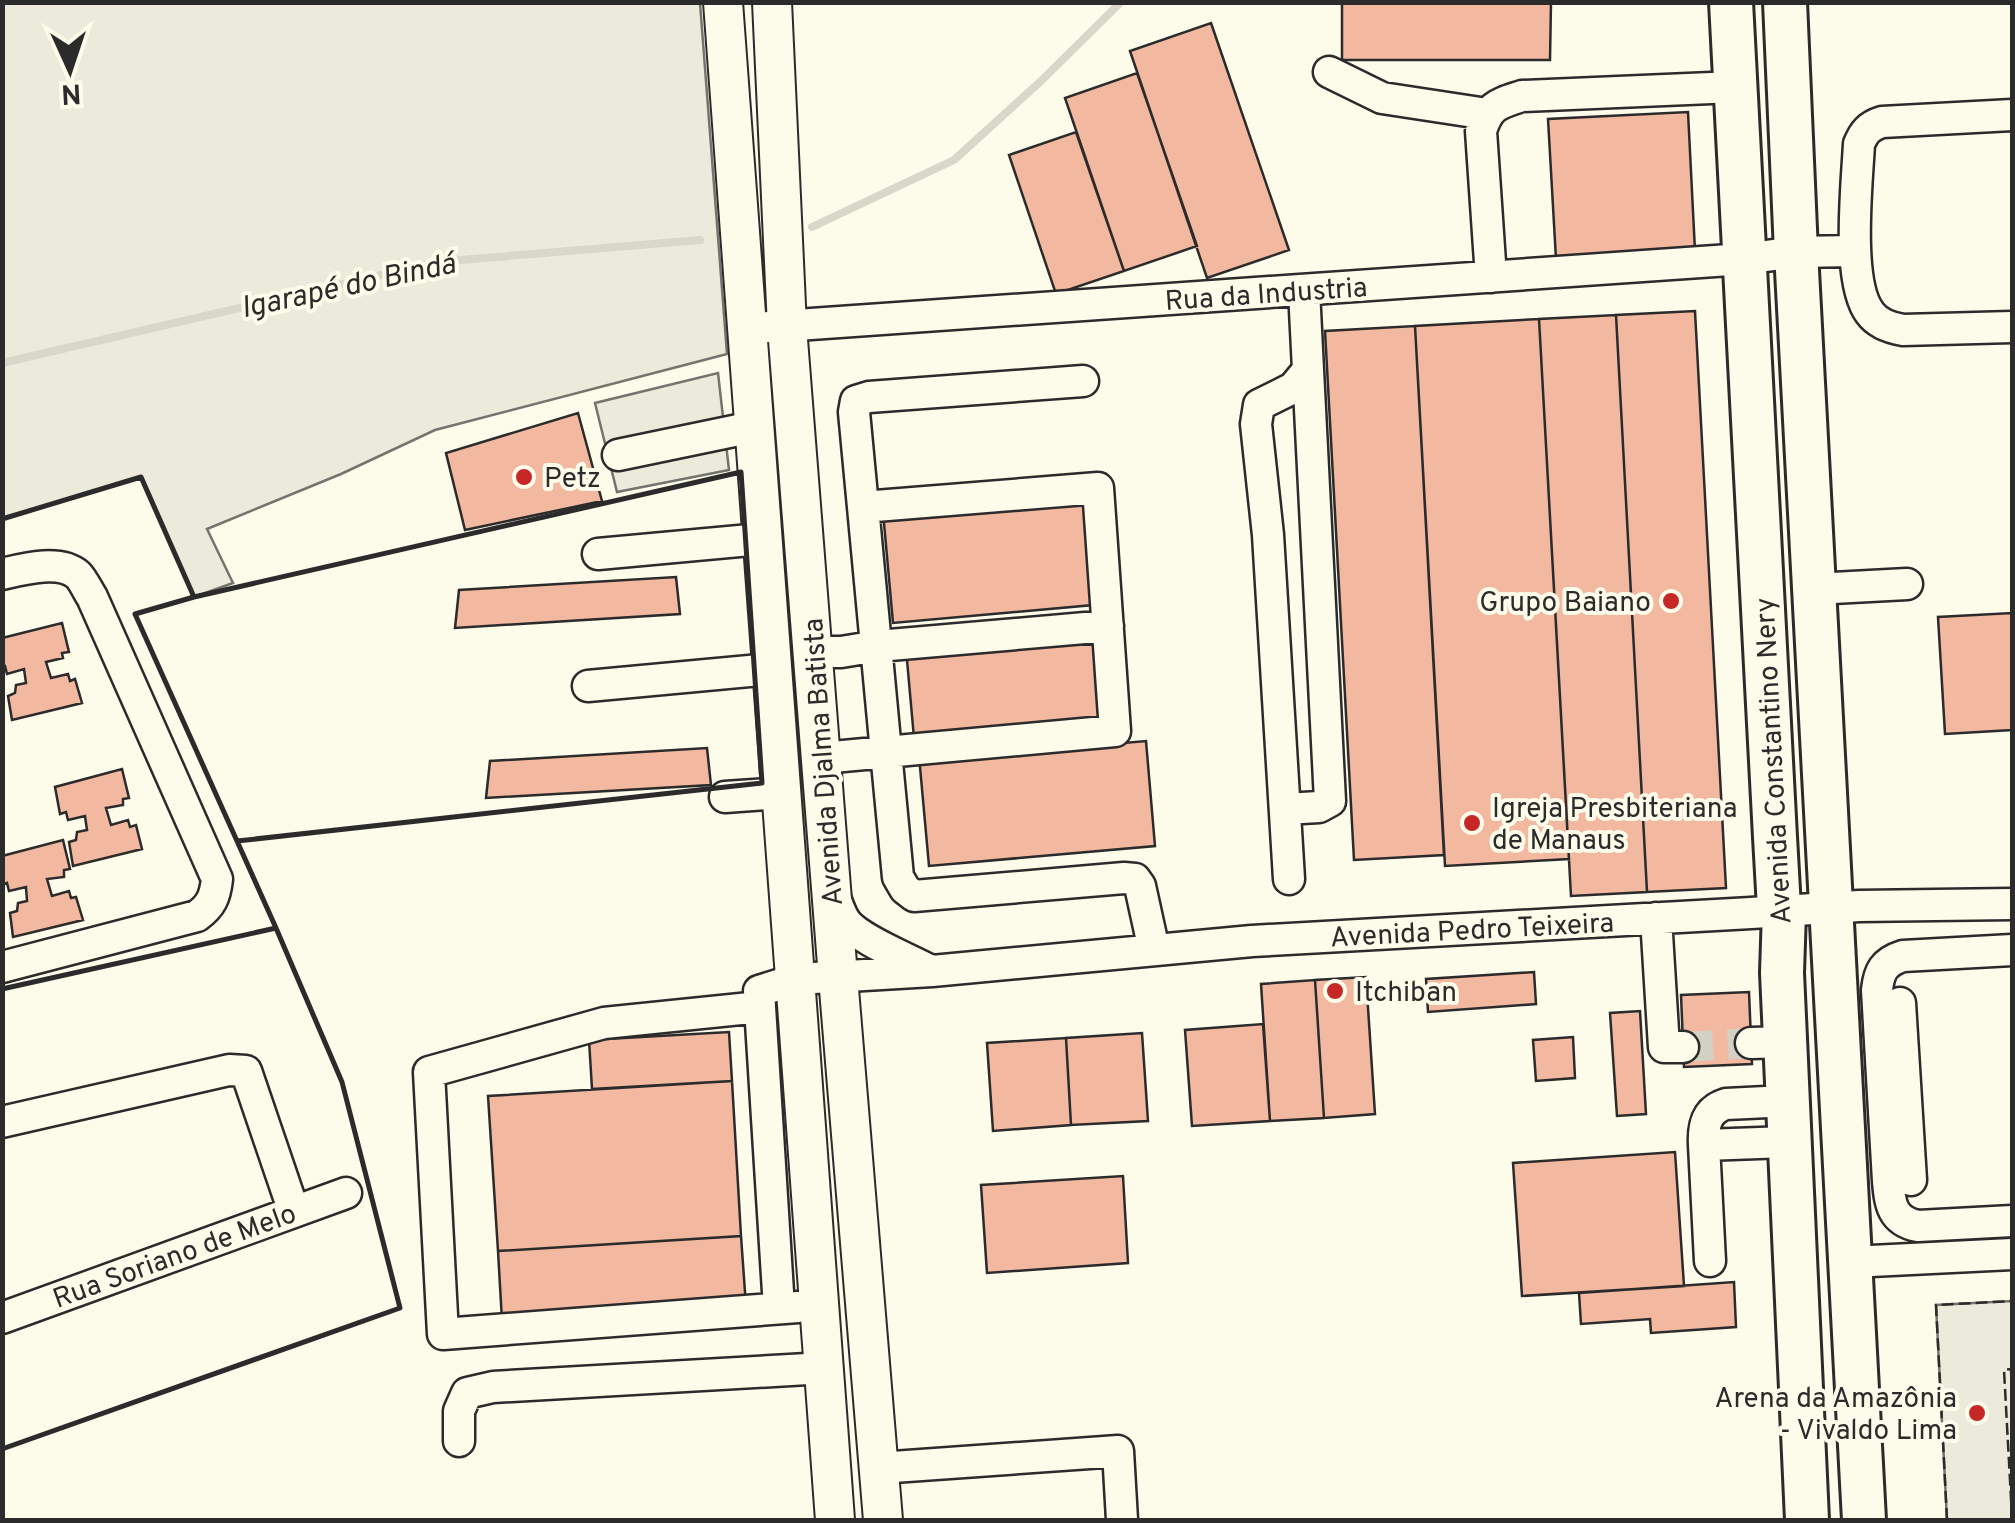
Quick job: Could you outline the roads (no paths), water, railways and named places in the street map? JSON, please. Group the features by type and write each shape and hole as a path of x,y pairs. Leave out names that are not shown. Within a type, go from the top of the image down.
{"highway":[{"name":"Avenida Constantino Nery","path":"1731,2 1779,908 1784,911 1782,973 1768,1043 1788,1121 1806,1520"},
{"name":"Avenida Constantino Nery","path":"1785,2 1864,1520"}],"main road":[{"name":"Avenida Djalma Batista","path":"723,2 835,1520"},
{"name":"Avenida Djalma Batista","path":"772,2 787,327 883,1520"}],"street":[{"path":"1328,72 1382,98 1486,114 1522,96 1735,87"},
{"path":"1486,114 1482,131 1491,277"},
{"path":"2012,114 1872,125 1859,144 1854,251 1869,312 1890,328 2012,326"},
{"name":"Rua da Industria","path":"745,328 1744,259 1796,252 1854,251"},
{"path":"1284,809 1319,807 1330,801 1304,290"},
{"path":"1289,880 1268,535 1256,424 1259,405 1293,388 1308,370"},
{"path":"1083,382 856,401 898,877 904,889 914,896 1135,880 1140,886 1154,950"},
{"path":"618,455 753,427"},
{"path":"822,758 1115,732 1098,488 863,508"},
{"path":"598,554 761,539"},
{"path":"2,574 34,566 62,568 77,574 92,597 217,879 209,907 197,916 2,968"},
{"path":"1814,589 1907,584"},
{"path":"814,652 1108,626"},
{"path":"588,686 770,668"},
{"path":"725,797 781,793"},
{"path":"831,889 845,921 862,938 932,971"},
{"name":"Avenida Pedro Teixeira","path":"797,979 932,971 1252,941 1831,906 2012,904"},
{"path":"1656,918 1664,1047 1683,1046"},
{"path":"2012,950 1892,959 1883,966 1876,990 1892,1210 1906,1224 1918,1226 2012,1220"},
{"path":"779,1308 759,991 797,979"},
{"path":"1900,1003 1911,1180"},
{"path":"760,1007 604,1022 430,1072 443,1334 821,1305"},
{"path":"2,1122 228,1070 246,1072 294,1212"},
{"path":"1710,1261 1706,1120 1726,1104 1788,1121"},
{"path":"1704,1145 1788,1121"},
{"name":"Rua Soriano de Melo","path":"2,1318 346,1193"},
{"path":"1850,1262 2012,1254"},
{"path":"459,1441 459,1411 467,1394 493,1386 825,1368"},
{"path":"879,1468 1118,1451 1122,1520"}],"waterway":[{"name":"Igarapé do Bindá","path":"812,227 954,160 1121,2"},
{"name":"Igarapé do Bindá","path":"2,363 437,262 700,240"}],"tunnel":[{"path":"1683,1047 1751,1043"}],"place":[{"name":"Petz","path":"524,477"},
{"name":"Grupo Baiano","path":"1671,601"},
{"name":"Igreja Presbiteriana de Manaus","path":"1472,823"},
{"name":"Itchiban","path":"1335,991"},
{"name":"Arena da Amazônia - Vivaldo Lima","path":"1977,1413"}]}
